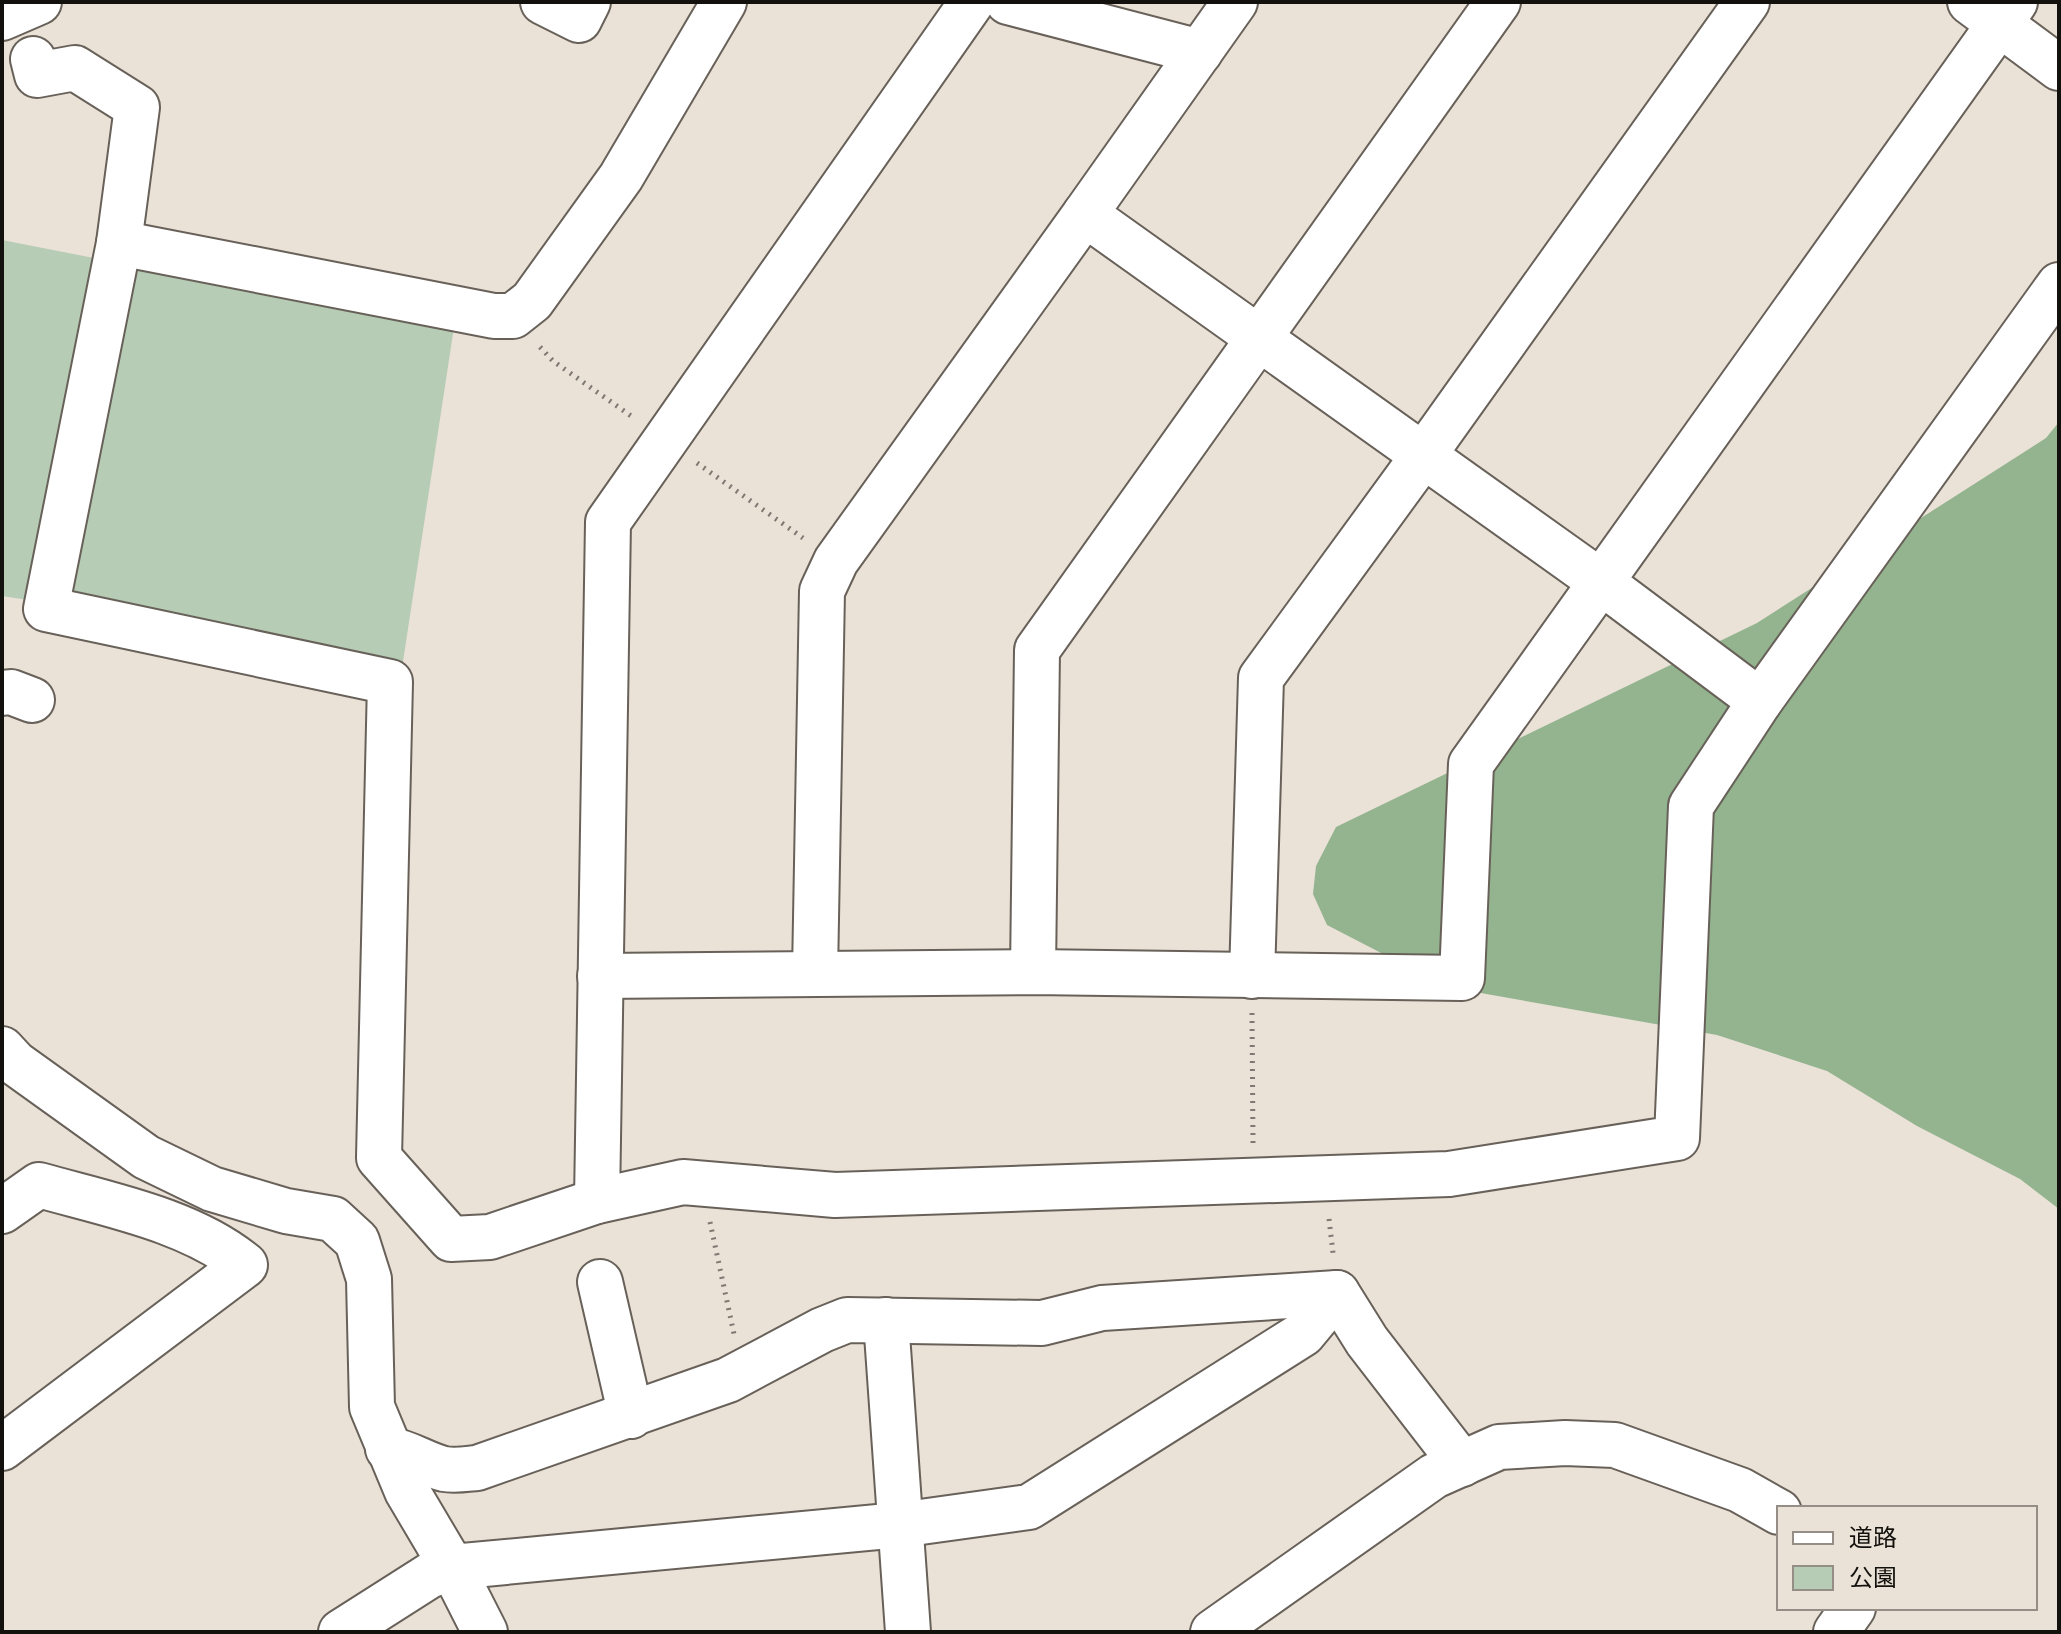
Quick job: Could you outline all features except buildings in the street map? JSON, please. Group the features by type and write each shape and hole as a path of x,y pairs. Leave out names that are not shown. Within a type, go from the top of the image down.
{"street":[{"path":"2,18 39,2"},
{"path":"543,2 579,20 588,2"},
{"path":"119,243 494,316 513,316 532,301 621,177 724,2"},
{"path":"597,1201 608,522 972,2"},
{"path":"1008,2 1200,52"},
{"path":"815,973 822,591 836,561 1235,2"},
{"path":"1033,972 1037,650 1498,2"},
{"path":"1252,976 1261,678 1747,2"},
{"path":"600,976 1033,972 1462,978 1471,764 1601,582 1995,9 2059,68"},
{"path":"33,59 37,75 75,68 137,107 119,243 46,609 390,682 379,1158 451,1239 490,1237 597,1201 683,1182 835,1195 1449,1174 1677,1138 1691,806 1760,701 2059,285"},
{"path":"1085,214 1601,582 1760,701"},
{"path":"2,1049 15,1063 146,1157 212,1189 286,1211 333,1219 357,1241 369,1279 372,1407 407,1491 452,1567 485,1632"},
{"path":"2,1211 39,1185 145,1215 224,1247 245,1265 2,1448"},
{"path":"600,1282 631,1416"},
{"path":"388,1449 408,1452 430,1465 449,1470 477,1468 631,1416 742,1372 847,1320 1042,1323 1102,1308 1337,1293"},
{"path":"1337,1293 1367,1341 1462,1464"},
{"path":"341,1632 429,1576 452,1567 899,1525 1029,1507 1303,1334 1337,1293"},
{"path":"886,1320 908,1632"},
{"path":"1213,1632 1434,1476 1499,1447 1565,1443 1615,1445 1740,1490 1777,1511"},
{"path":"1836,1632 1852,1610"}],"path":[{"path":"513,316 553,361 836,561"},
{"path":"1252,976 1253,1181"},
{"path":"1325,1178 1337,1293"},
{"path":"708,1213 742,1372"}],"green space":[{"path":"2,240 104,260 28,600 2,596"},
{"path":"153,264 454,327 402,668 77,598 68,580 136,271"},
{"path":"2059,422 2059,1209 2020,1179 1917,1126 1827,1071 1717,1035 1447,987 1327,925 1313,894 1316,866 1336,827 1757,623 2046,438"}]}
